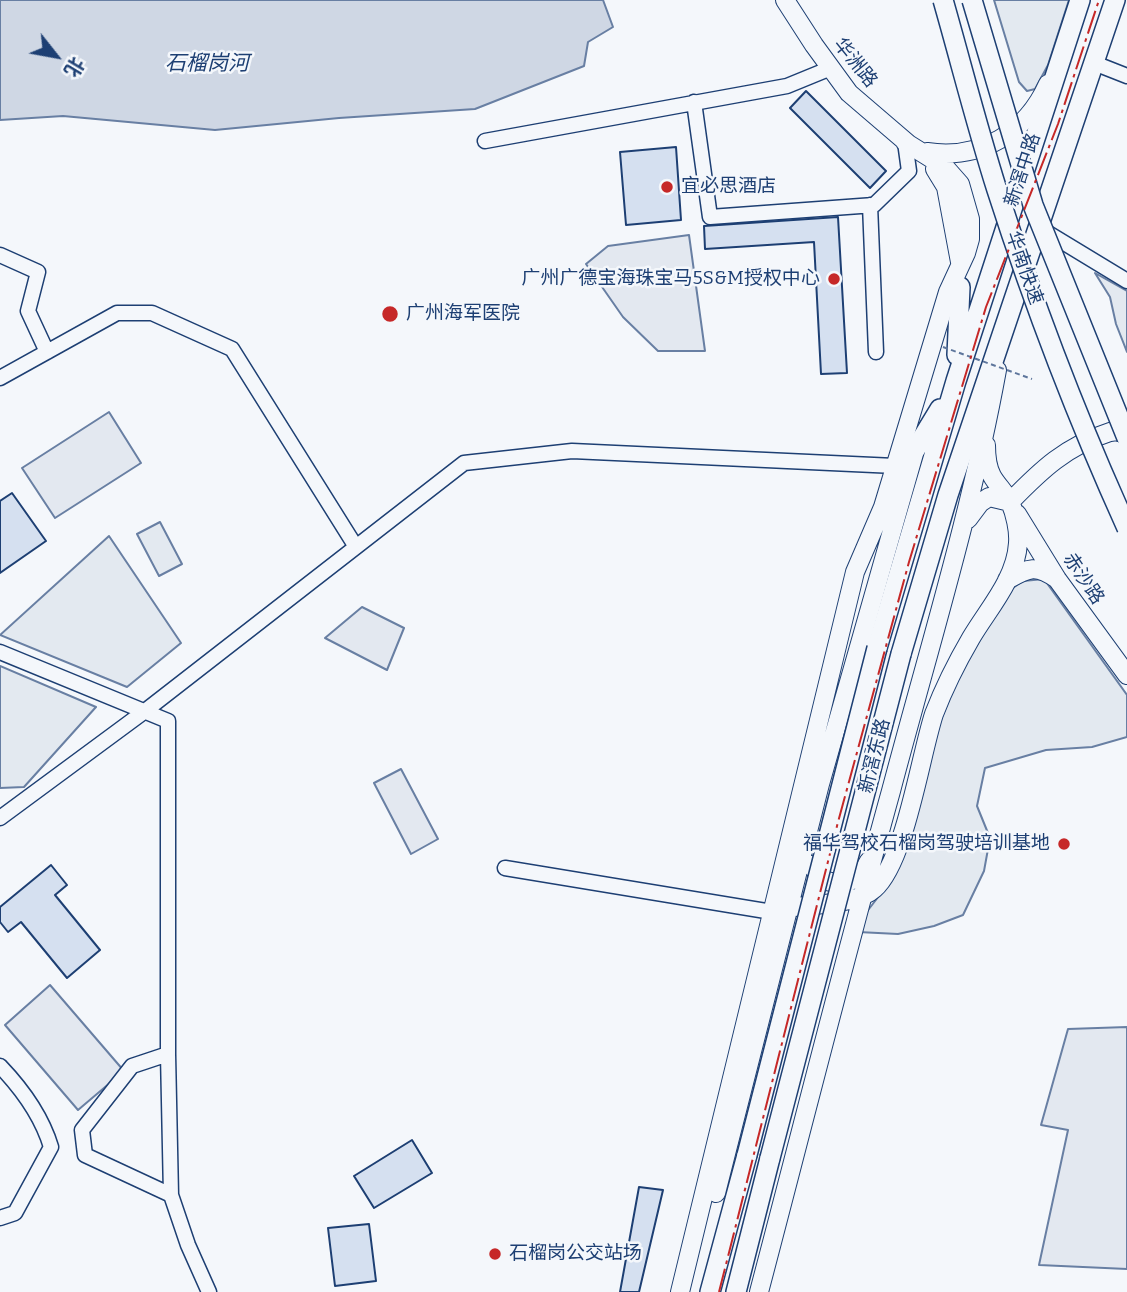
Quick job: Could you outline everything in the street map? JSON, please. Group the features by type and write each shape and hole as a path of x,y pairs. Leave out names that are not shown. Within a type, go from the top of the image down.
{"highway":[{"name":"华南快速","path":"943,0 993,176 1056,360 1127,528"},
{"name":"华南快速","path":"972,0 1033,205 1127,437"},
{"name":"新滘中路","path":"956,381 1080,0"},
{"name":"新滘中路","path":"1039,228 1115,0"},
{"name":"新滘东路","path":"736,1292 901,654 948,495 1039,228"},
{"path":"915,450 956,381 960,287"},
{"name":"新滘东路","path":"710,1292 877,648 956,381"}],"main road":[{"name":"华洲路","path":"785,0 849,93 925,157 946,187 960,264 960,287"},
{"path":"905,142 928,152 947,155 977,149 1002,140 1023,123 1044,94 1062,54"},
{"path":"680,1292 780,910 855,572 876,527 948,292 960,264"},
{"path":"759,1292 874,850 960,535 986,431 1006,321"},
{"name":"赤沙路","path":"986,431 986,456 990,474 1057,579 1127,675"},
{"path":"1010,502 1066,450 1110,432 1116,431 1127,437"},
{"path":"691,1292 780,942 780,910 804,849 843,697 915,450"},
{"path":"960,535 979,503 989,497 1010,502"},
{"path":"780,910 862,897 875,888 891,866 901,841 935,712 971,638 1007,580 1016,556 1018,543 1010,502"},
{"path":"1007,580 1034,568 1044,570 1057,579"},
{"path":"804,849 811,866 822,880 843,885 861,874 874,850"},
{"path":"780,942 799,920 807,916 824,915 840,925 848,949"}],"street":[{"path":"1094,63 1127,76"},
{"path":"485,141 787,86 831,68"},
{"path":"694,102 710,217 874,205 909,171 905,142"},
{"path":"870,205 876,352"},
{"path":"1039,228 1127,281"},
{"path":"0,255 37,272 28,311 47,352"},
{"path":"0,378 117,313 152,313 232,349 356,547"},
{"path":"0,818 145,712 464,463 572,451 895,466"},
{"path":"0,652 169,721 168,1054 171,1195 188,1245 209,1292"},
{"path":"505,868 780,910"},
{"path":"168,1054 132,1066 82,1130 85,1156 171,1195"},
{"path":"0,1066 16,1083 46,1129 51,1147 15,1213 0,1218"}],"path":[{"path":"943,347 1032,379"}],"shaded area":[{"path":"994,0 1069,0 1048,65 1035,89 1027,91 1019,82"},
{"path":"689,235 705,351 658,351 623,317 586,264 608,246"},
{"path":"1095,273 1127,291 1127,352 1116,324 1110,297"},
{"path":"109,412 141,463 55,518 22,468"},
{"path":"160,522 182,564 159,576 137,534"},
{"path":"109,536 181,643 127,687 0,635"},
{"path":"1044,579 1127,695 1127,737 1092,747 1046,750 985,768 977,806 990,838 984,871 963,915 934,926 898,934 858,932 862,918 882,892 927,756 958,676 1010,590 1023,581"},
{"path":"362,607 404,628 387,670 325,638"},
{"path":"0,666 96,707 24,787 0,788"},
{"path":"401,769 438,839 411,854 374,783"},
{"path":"50,985 124,1071 78,1110 5,1025"},
{"path":"1127,1027 1127,1269 1039,1265 1068,1130 1041,1125 1068,1029"}],"water":[{"name":"石榴岗河","path":"0,0 603,0 613,27 588,42 584,66 475,109 215,130 63,116 0,120"}],"building":[{"path":"806,91 886,171 870,188 790,108"},
{"path":"676,147 681,220 626,225 620,152"},
{"path":"838,217 847,373 821,374 814,242 705,249 704,226"},
{"path":"12,493 46,541 0,573 0,501"},
{"path":"51,865 67,885 55,895 100,950 67,978 21,922 8,932 0,922 0,907"},
{"path":"412,1140 432,1173 374,1208 354,1176"},
{"path":"639,1187 663,1190 639,1292 620,1292"},
{"path":"369,1224 376,1281 335,1286 328,1228"}],"power":[{"path":"719,1292 838,822 909,562 986,307 1058,124 1099,0"}],"place":[{"name":"宜必思酒店","path":"667,187"},
{"name":"广州广德宝海珠宝马5S&M授权中心","path":"834,279"},
{"name":"广州海军医院","path":"390,314"},
{"name":"福华驾校石榴岗驾驶培训基地","path":"1064,844"},
{"name":"石榴岗公交站场","path":"495,1254"}]}
